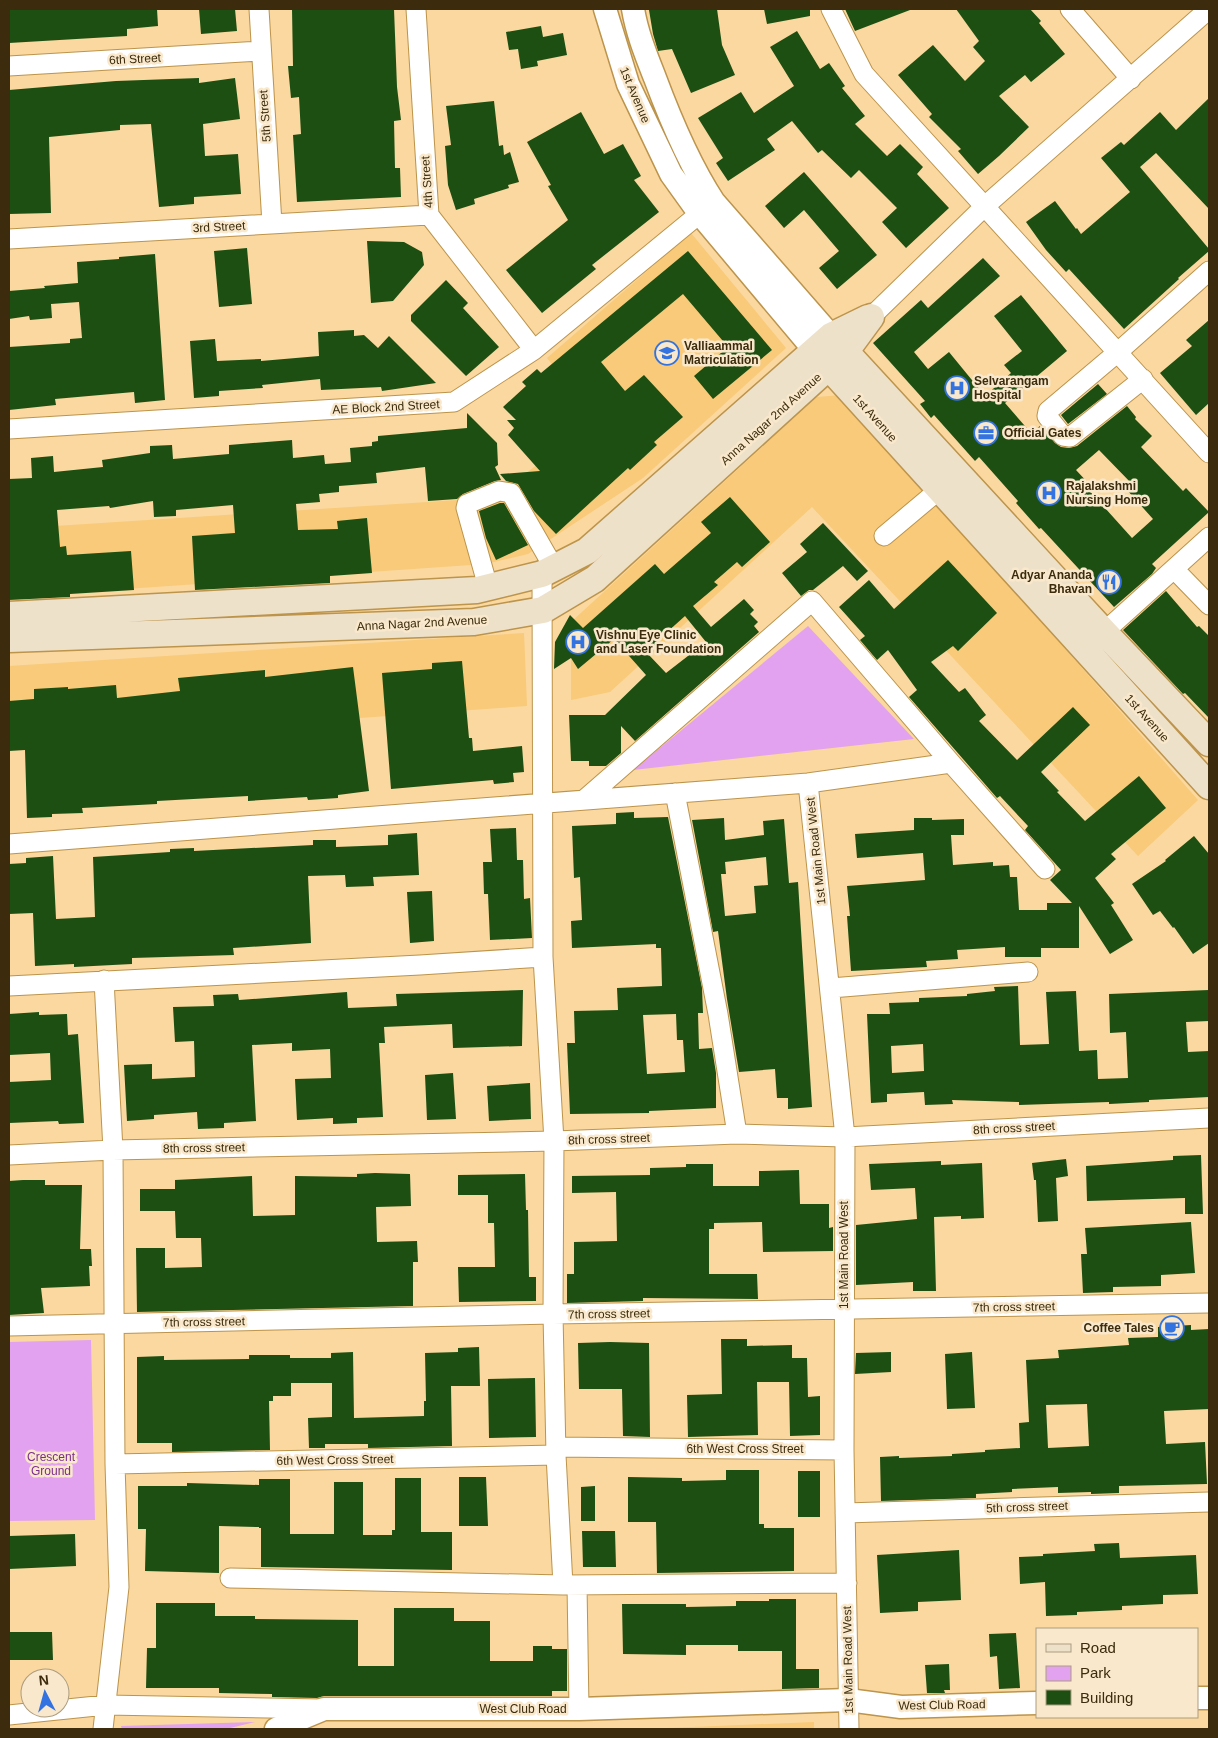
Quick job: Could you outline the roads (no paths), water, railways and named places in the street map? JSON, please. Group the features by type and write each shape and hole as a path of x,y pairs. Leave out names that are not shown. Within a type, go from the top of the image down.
{"main road":[{"name":"Anna Nagar 2nd Avenue","path":"9,614 477,590 548,571 587,550 871,317"},
{"name":"Anna Nagar 2nd Avenue","path":"9,639 474,622 543,610 595,579 830,351"},
{"name":"1st Avenue","path":"830,351 940,489 1209,786"},
{"name":"1st Avenue","path":"830,351 1104,632 1209,743"}],"street":[{"name":"5th Street","path":"259,9 272,224"},
{"name":"4th Street","path":"416,9 429,215 534,350"},
{"name":"1st Avenue","path":"605,9 628,84 671,174 707,208 830,351"},
{"name":"1st Avenue","path":"633,9 636,28 667,109 699,178 707,208"},
{"path":"831,9 864,74 1209,453"},
{"path":"1070,9 1131,79"},
{"path":"871,317 985,206 1209,9"},
{"name":"6th Street","path":"9,66 261,52"},
{"name":"AE Block 2nd Street","path":"9,429 454,402 534,350 707,208"},
{"name":"3rd Street","path":"9,239 429,215"},
{"path":"1143,379 1074,435 1066,438 1046,414 1209,271"},
{"path":"884,536 940,489"},
{"path":"488,587 466,508 468,504 499,490 511,493 548,571 543,610 543,957 554,1141 553,1314 556,1451 570,1585 579,1708"},
{"path":"1104,632 1209,537"},
{"path":"1174,569 1209,606"},
{"path":"584,800 812,601 1045,869"},
{"path":"9,844 808,782 951,763"},
{"name":"1st Main Road West","path":"808,782 845,1137 844,1450 849,1729"},
{"path":"675,793 718,1014 737,1134"},
{"path":"9,986 543,957"},
{"path":"830,988 1028,972"},
{"path":"103,1729 119,1587 115,1464 113,1150 104,980"},
{"name":"8th cross street","path":"9,1155 113,1150 554,1141 737,1134 845,1137 1209,1118"},
{"name":"7th cross street","path":"9,1326 553,1314 1209,1303"},
{"name":"6th West Cross Street","path":"115,1464 556,1451 844,1450"},
{"name":"5th cross street","path":"845,1513 1209,1502"},
{"path":"230,1578 570,1585 847,1583"},
{"name":"West Club Road","path":"9,1715 106,1705 324,1709 579,1708 848,1700 901,1706 1036,1703"},
{"path":"276,1729 324,1709"}],"place":[{"name":"Valliaammal Matriculation","path":"667,353"},
{"name":"Selvarangam Hospital","path":"957,388"},
{"name":"Official Gates","path":"986,433"},
{"name":"Rajalakshmi Nursing Home","path":"1049,493"},
{"name":"Adyar Ananda Bhavan","path":"1109,582"},
{"name":"Vishnu Eye Clinic and Laser Foundation","path":"578,642"},
{"name":"Coffee Tales","path":"1172,1328"}],"park label":[{"name":"Crescent Ground","path":"51,1464"}]}
